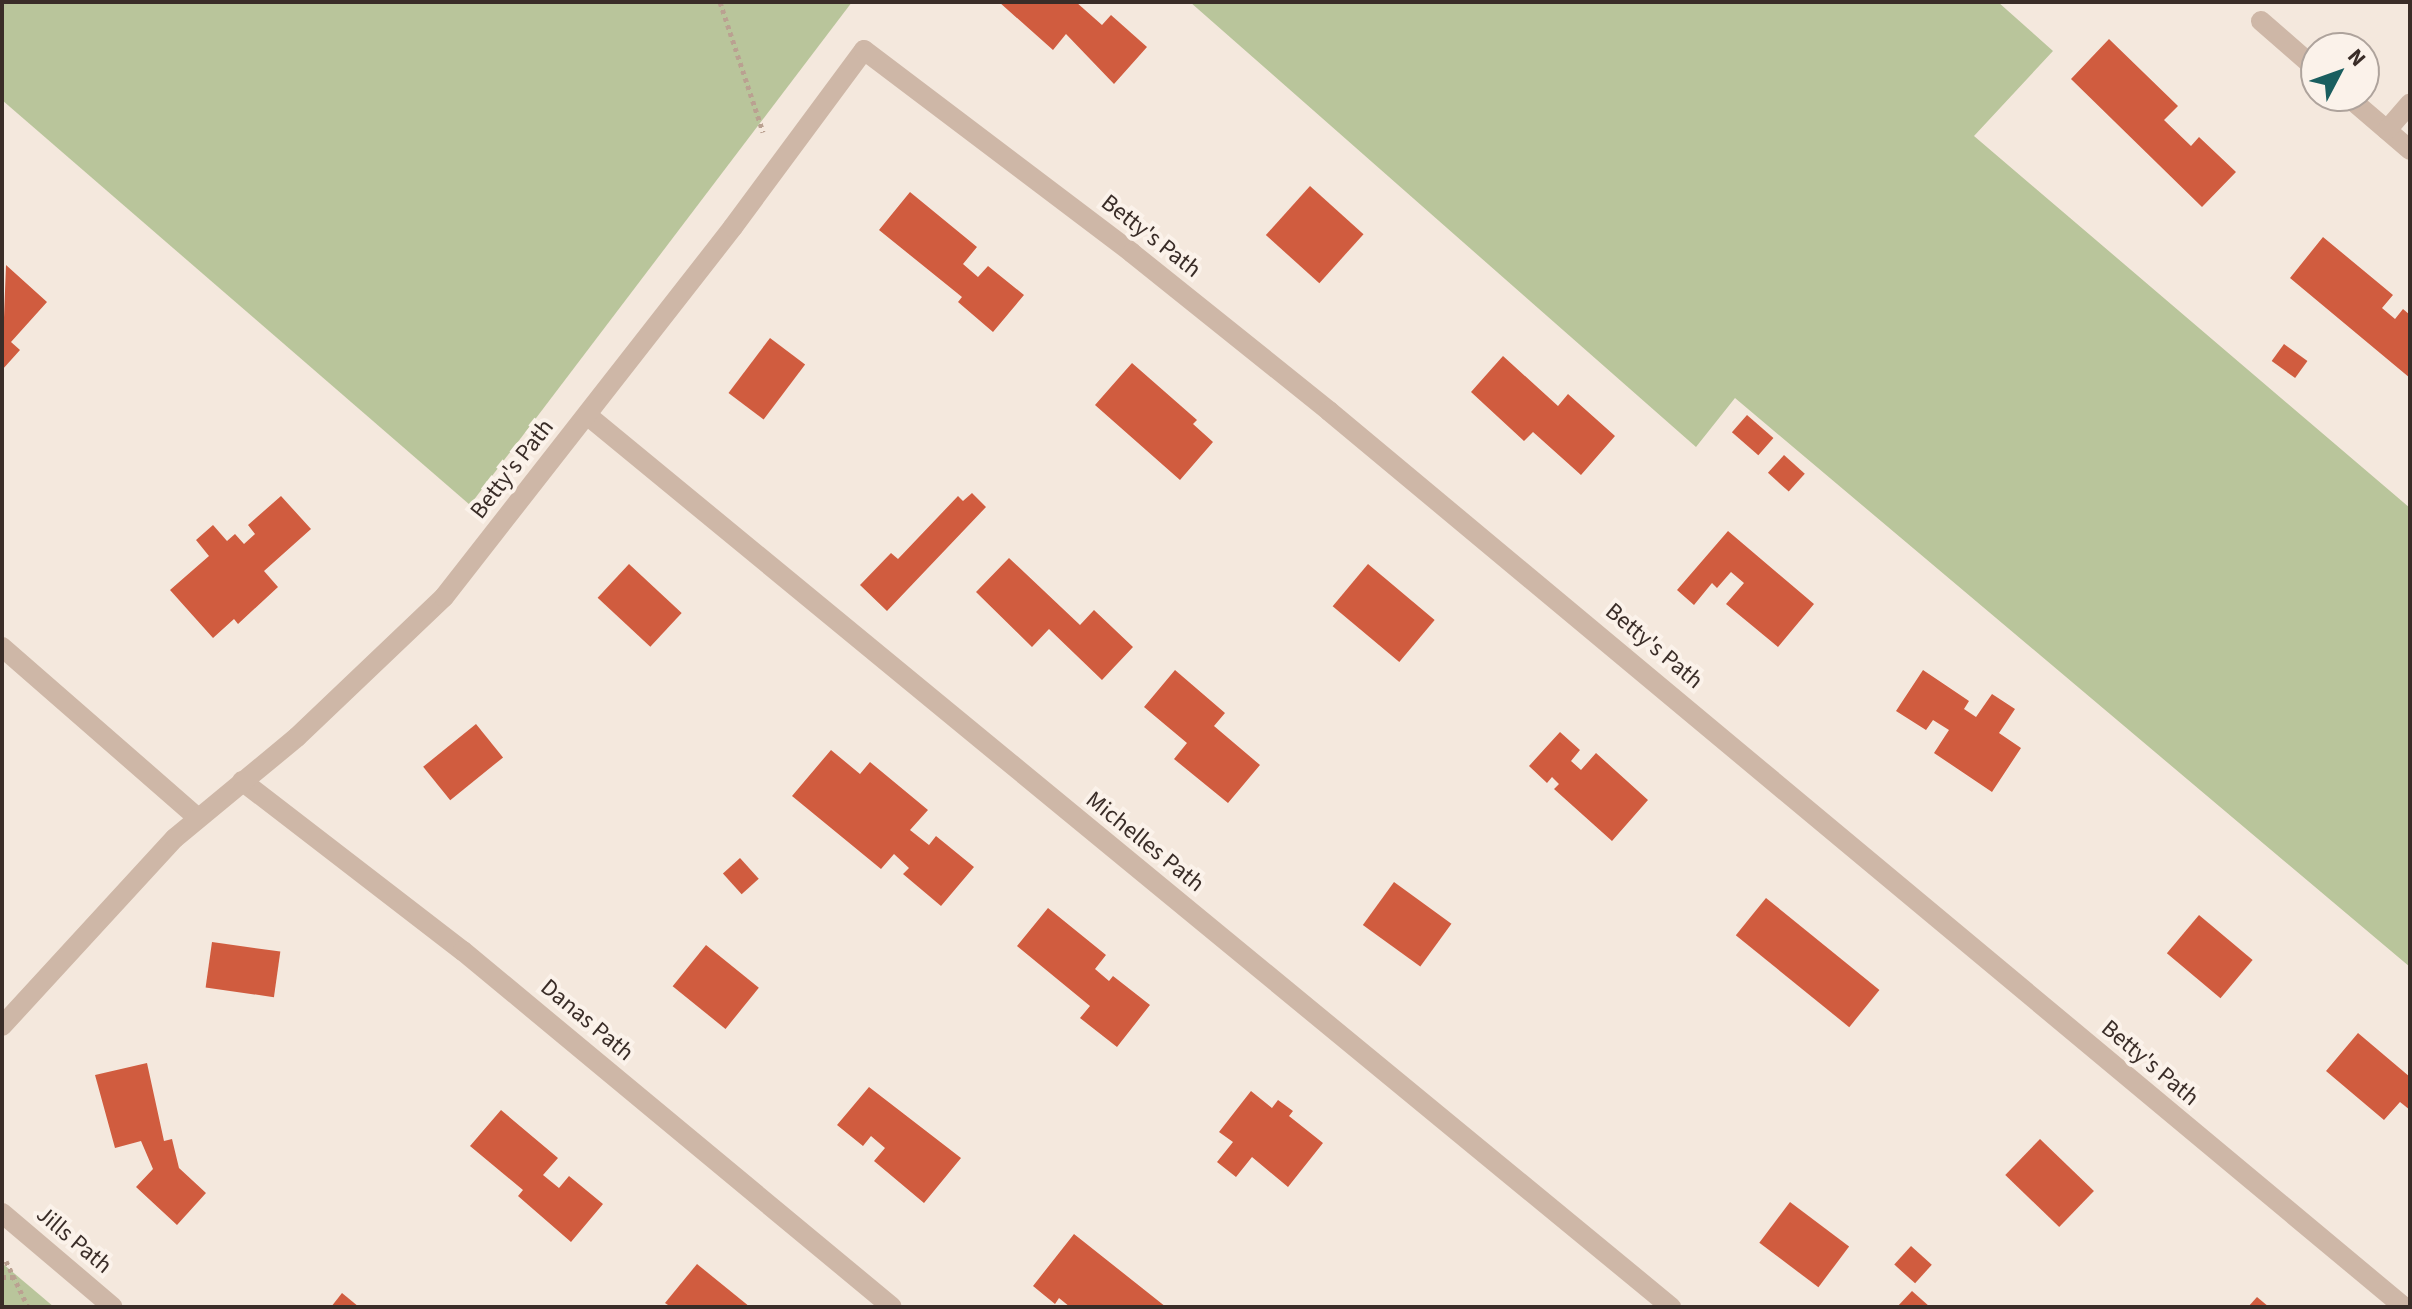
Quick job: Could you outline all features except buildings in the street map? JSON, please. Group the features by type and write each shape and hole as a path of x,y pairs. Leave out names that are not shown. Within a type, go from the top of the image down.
{"street":[{"path":"2261,21 2300,55"},
{"name":"Betty's Path","path":"2,1026 198,818 367,673 444,597 587,415 864,50 1329,411 2404,1307"},
{"path":"2387,130 2410,104"},
{"path":"2366,112 2410,150"},
{"name":"Michelles Path","path":"587,415 1671,1307"},
{"path":"2,647 198,818"},
{"name":"Danas Path","path":"242,781 463,951 892,1307"},
{"name":"Jills Path","path":"2,1213 113,1307"}],"path":[{"path":"720,2 778,166"},
{"path":"2,1252 28,1307"},
{"path":"2,1277 15,1277"}],"green space":[{"path":"2,2 852,2 470,505 2,100"},
{"path":"1190,2 1998,2 2053,51 1974,136 2410,508 2410,967 1735,398 1696,447"},
{"path":"2,1263 54,1307 2,1307"}]}
